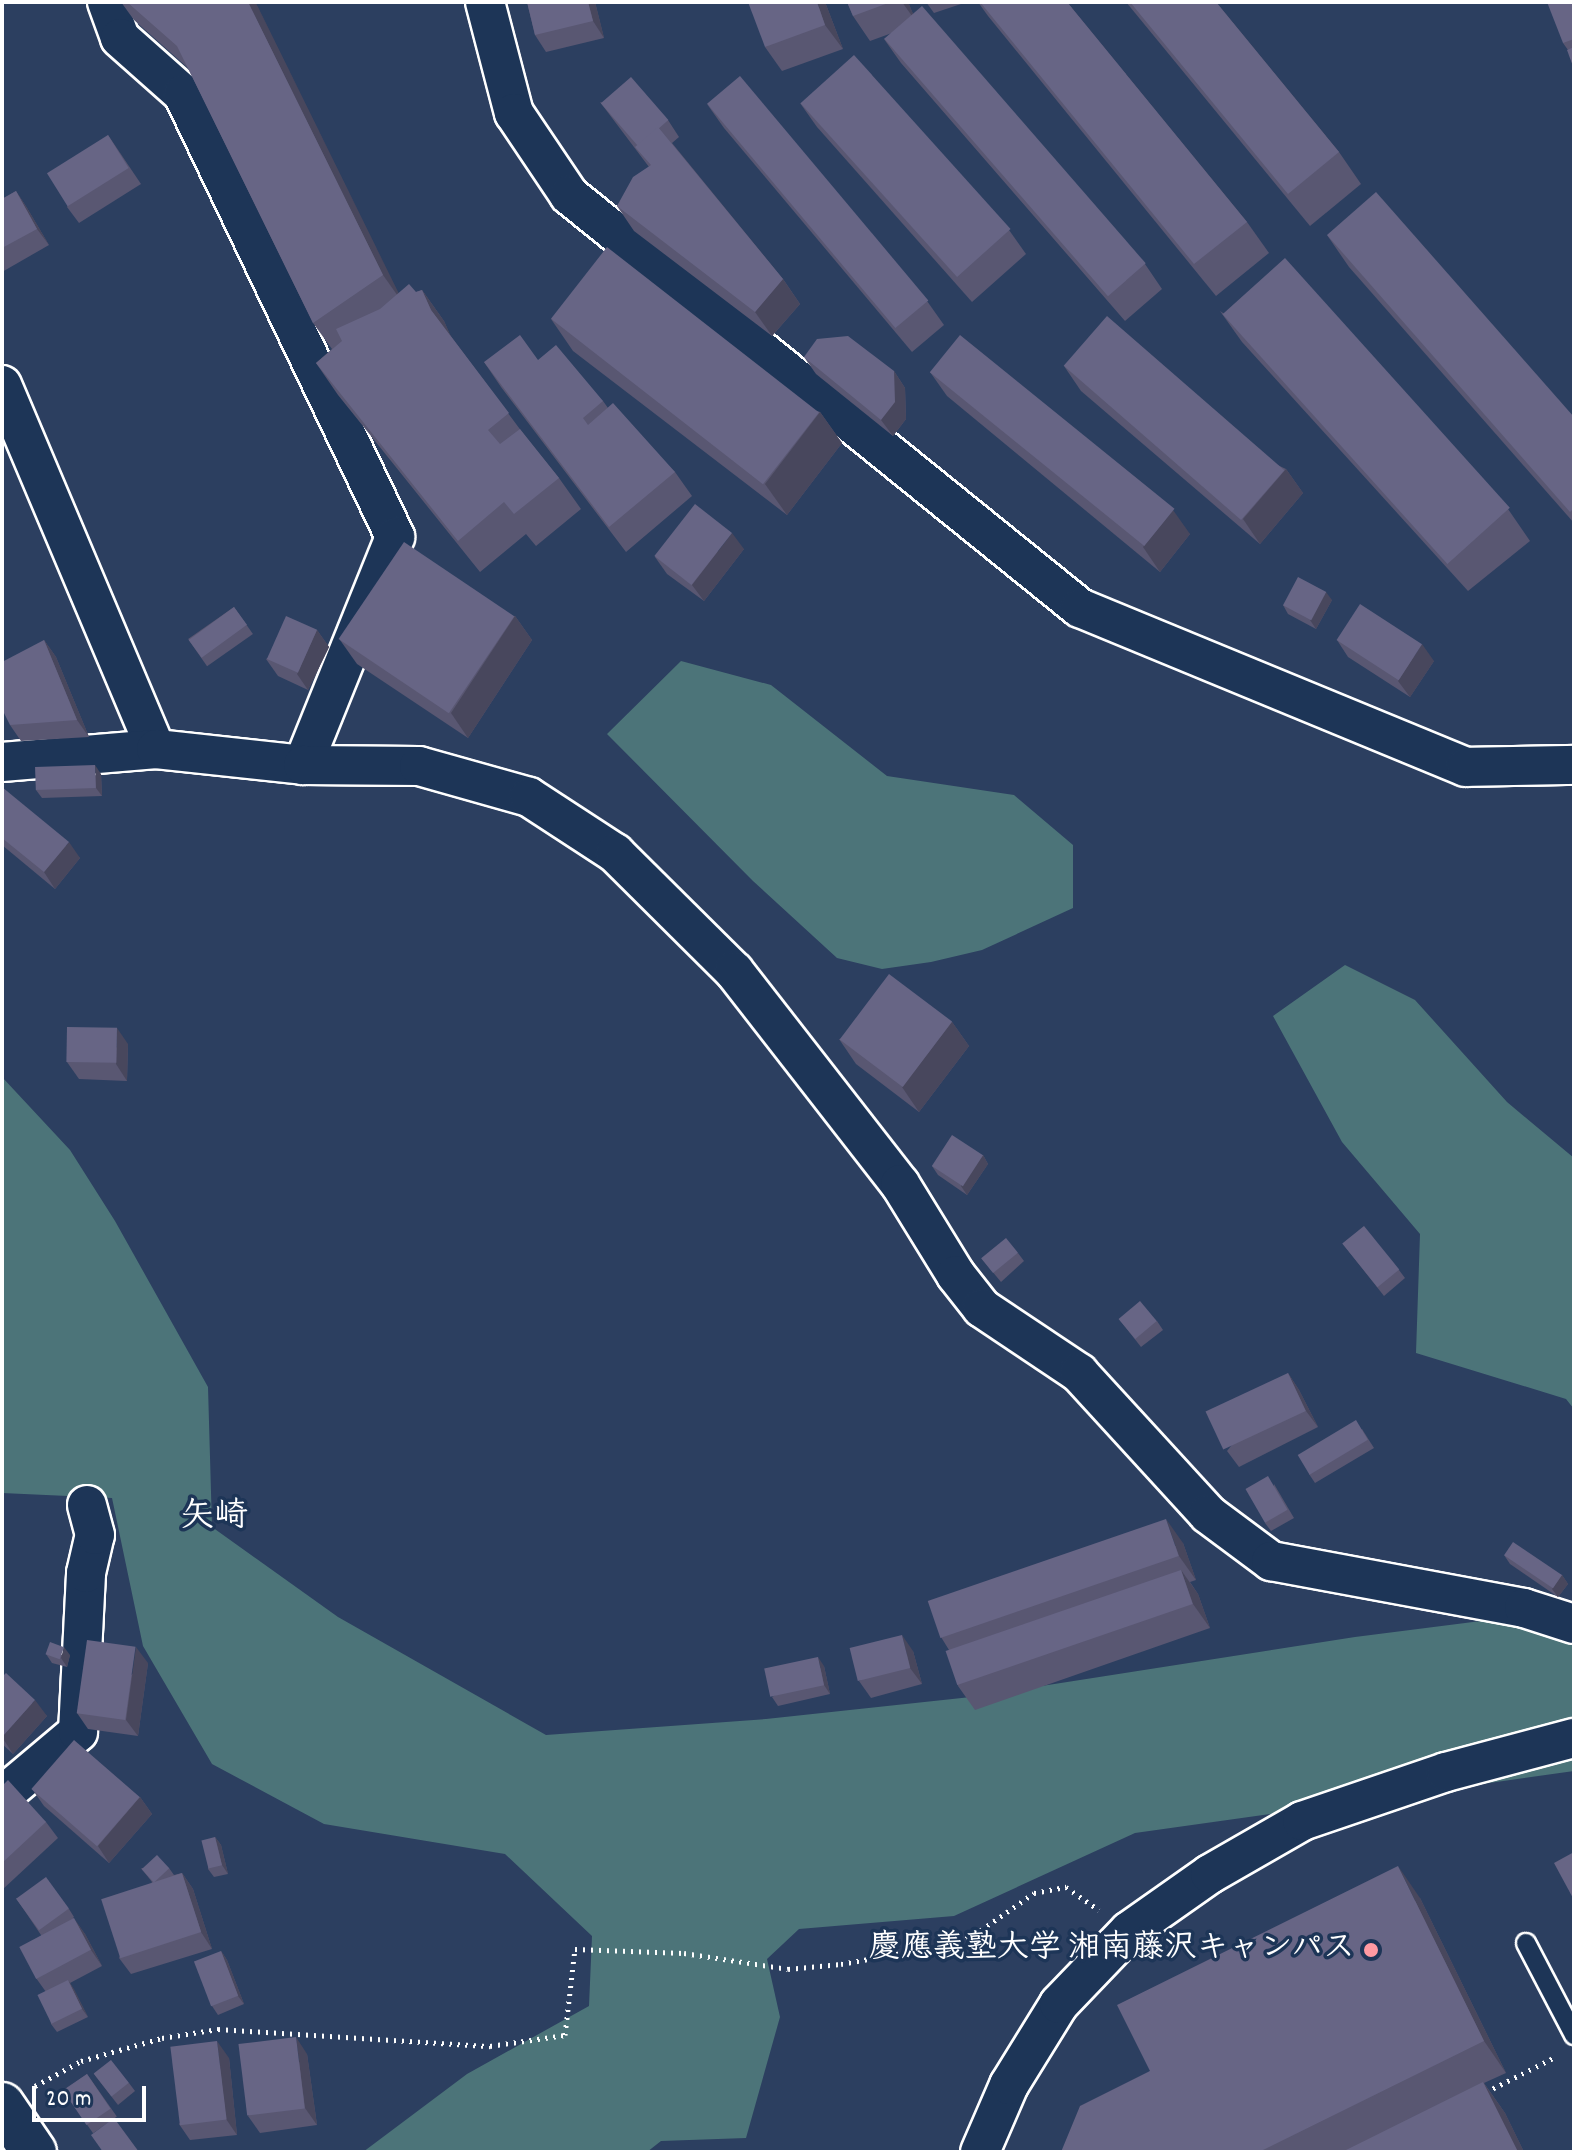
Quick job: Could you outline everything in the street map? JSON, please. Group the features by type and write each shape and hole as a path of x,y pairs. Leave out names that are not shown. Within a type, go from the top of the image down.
{"street":[{"path":"107,2 120,38 183,94 395,537 303,765"},
{"path":"485,2 514,113 569,195 1080,608 1466,767 1574,765"},
{"path":"2,385 156,749"},
{"path":"2,762 156,749 303,765 419,766 529,797 615,853 734,971 900,1184 956,1275 982,1308 1079,1373 1208,1514 1271,1561 1524,1608 1574,1624"},
{"path":"2,1796 78,1732 86,1573 95,1535 87,1505"},
{"path":"980,2152 1009,2085 1059,2004 1129,1931 1210,1874 1302,1821 1446,1772 1574,1738"}],"lane":[{"path":"1526,1943 1574,2035"}],"path":[{"path":"17,2121 81,2061 162,2038 218,2029 490,2046 565,2035 575,1949 684,1953 788,1969 841,1964 935,1947 974,1935 1034,1893 1066,1887 1129,1931"},
{"path":"1478,2096 1560,2054"}],"green space":[{"path":"681,661 771,685 887,776 1014,795 1073,845 1073,908 982,950 931,962 882,969 837,958 753,881 607,734"},
{"path":"1345,965 1415,1000 1507,1102 1574,1158 1574,1409 1566,1399 1416,1353 1420,1234 1342,1142 1273,1016"},
{"path":"2,1077 70,1150 115,1221 208,1387 212,1527 338,1617 546,1735 766,1719 971,1697 1355,1637 1574,1609 1574,1771 1135,1833 954,1916 799,1929 767,1959 780,2017 746,2138 661,2141 647,2152 363,2152 467,2074 589,2006 592,1936 505,1854 324,1824 212,1764 143,1646 112,1498 2,1493"}],"building":[{"path":"127,2 248,2 383,275 313,323 177,46"},
{"path":"527,2 588,2 593,21 535,35"},
{"path":"748,2 817,2 825,25 765,47"},
{"path":"847,2 891,2 853,16"},
{"path":"980,2 1067,2 1247,222 1194,264"},
{"path":"1130,2 1216,2 1339,152 1288,194"},
{"path":"1547,2 1574,2 1574,39 1563,43"},
{"path":"922,6 1146,263 1108,296 884,39"},
{"path":"1574,47 1574,69 1567,50"},
{"path":"854,55 1011,229 957,277 800,103"},
{"path":"740,76 928,300 895,328 707,104"},
{"path":"631,77 668,120 638,146 601,103"},
{"path":"658,127 783,279 755,312 617,206 633,177 651,165 635,147"},
{"path":"108,135 129,168 68,206 47,173"},
{"path":"16,191 37,229 2,248 2,199"},
{"path":"1376,192 1574,417 1574,508 1570,512 1327,235"},
{"path":"607,247 819,413 763,484 551,319"},
{"path":"1285,258 1510,508 1447,564 1223,314"},
{"path":"409,284 416,292 422,290 431,310 509,413 488,430 500,444 520,429 559,478 514,514 504,502 458,541 316,363 342,341 336,329 380,309"},
{"path":"1107,316 1284,470 1241,520 1064,366"},
{"path":"520,335 538,360 556,345 603,401 583,418 588,425 613,403 675,472 609,527 484,362"},
{"path":"960,335 1174,509 1144,546 930,372"},
{"path":"848,336 894,371 895,402 881,420 804,357 817,339"},
{"path":"695,504 732,533 691,585 654,556"},
{"path":"404,542 514,616 449,713 339,639"},
{"path":"1298,577 1326,592 1311,620 1283,605"},
{"path":"1360,604 1422,644 1399,680 1337,640"},
{"path":"234,607 247,625 202,658 189,640"},
{"path":"286,616 317,630 298,673 267,659"},
{"path":"44,640 77,720 10,725 2,709 2,662"},
{"path":"95,765 96,788 36,790 35,767"},
{"path":"2,787 69,842 44,872 2,838"},
{"path":"889,974 952,1022 903,1087 840,1039"},
{"path":"67,1027 117,1028 116,1063 66,1062"},
{"path":"952,1135 983,1155 963,1186 932,1166"},
{"path":"1364,1226 1399,1270 1377,1287 1342,1244"},
{"path":"1006,1238 1018,1253 993,1273 981,1258"},
{"path":"1140,1301 1157,1321 1135,1339 1119,1319"},
{"path":"1288,1373 1306,1411 1223,1450 1206,1411"},
{"path":"1356,1420 1368,1440 1310,1475 1298,1455"},
{"path":"1268,1476 1288,1510 1265,1523 1245,1489"},
{"path":"1166,1519 1179,1556 940,1638 928,1601"},
{"path":"1513,1542 1562,1575 1553,1588 1504,1555"},
{"path":"1181,1570 1193,1604 957,1685 946,1651"},
{"path":"902,1635 910,1668 858,1681 850,1648"},
{"path":"87,1640 136,1647 125,1720 77,1713"},
{"path":"50,1642 64,1647 60,1659 46,1654"},
{"path":"818,1657 824,1685 770,1697 764,1668"},
{"path":"6,1673 35,1700 2,1737 2,1677"},
{"path":"74,1740 140,1797 97,1846 31,1789"},
{"path":"8,1780 46,1822 2,1863 2,1786"},
{"path":"215,1837 222,1865 208,1869 201,1840"},
{"path":"1574,1852 1574,1900 1554,1863"},
{"path":"157,1855 169,1868 154,1882 142,1869"},
{"path":"1398,1866 1484,2041 1259,2152 1061,2152 1080,2106 1150,2071 1117,2005"},
{"path":"182,1873 201,1932 120,1958 101,1899"},
{"path":"46,1877 69,1909 39,1930 16,1899"},
{"path":"74,1918 91,1950 36,1979 19,1947"},
{"path":"221,1951 238,1996 211,2006 194,1961"},
{"path":"68,1980 82,2009 51,2024 37,1995"},
{"path":"296,2037 305,2108 247,2116 238,2044"},
{"path":"217,2041 227,2119 180,2125 170,2047"},
{"path":"111,2060 129,2083 112,2096 94,2074"},
{"path":"87,2074 110,2109 86,2125 63,2090"},
{"path":"1483,2082 1518,2152 1342,2152"},
{"path":"114,2118 139,2152 103,2152 91,2135"}],"place":[{"name":"慶應義塾大学 湘南藤沢キャンパス","path":"1371,1950"}],"district":[{"name":"矢崎","path":"214,1519"}]}
